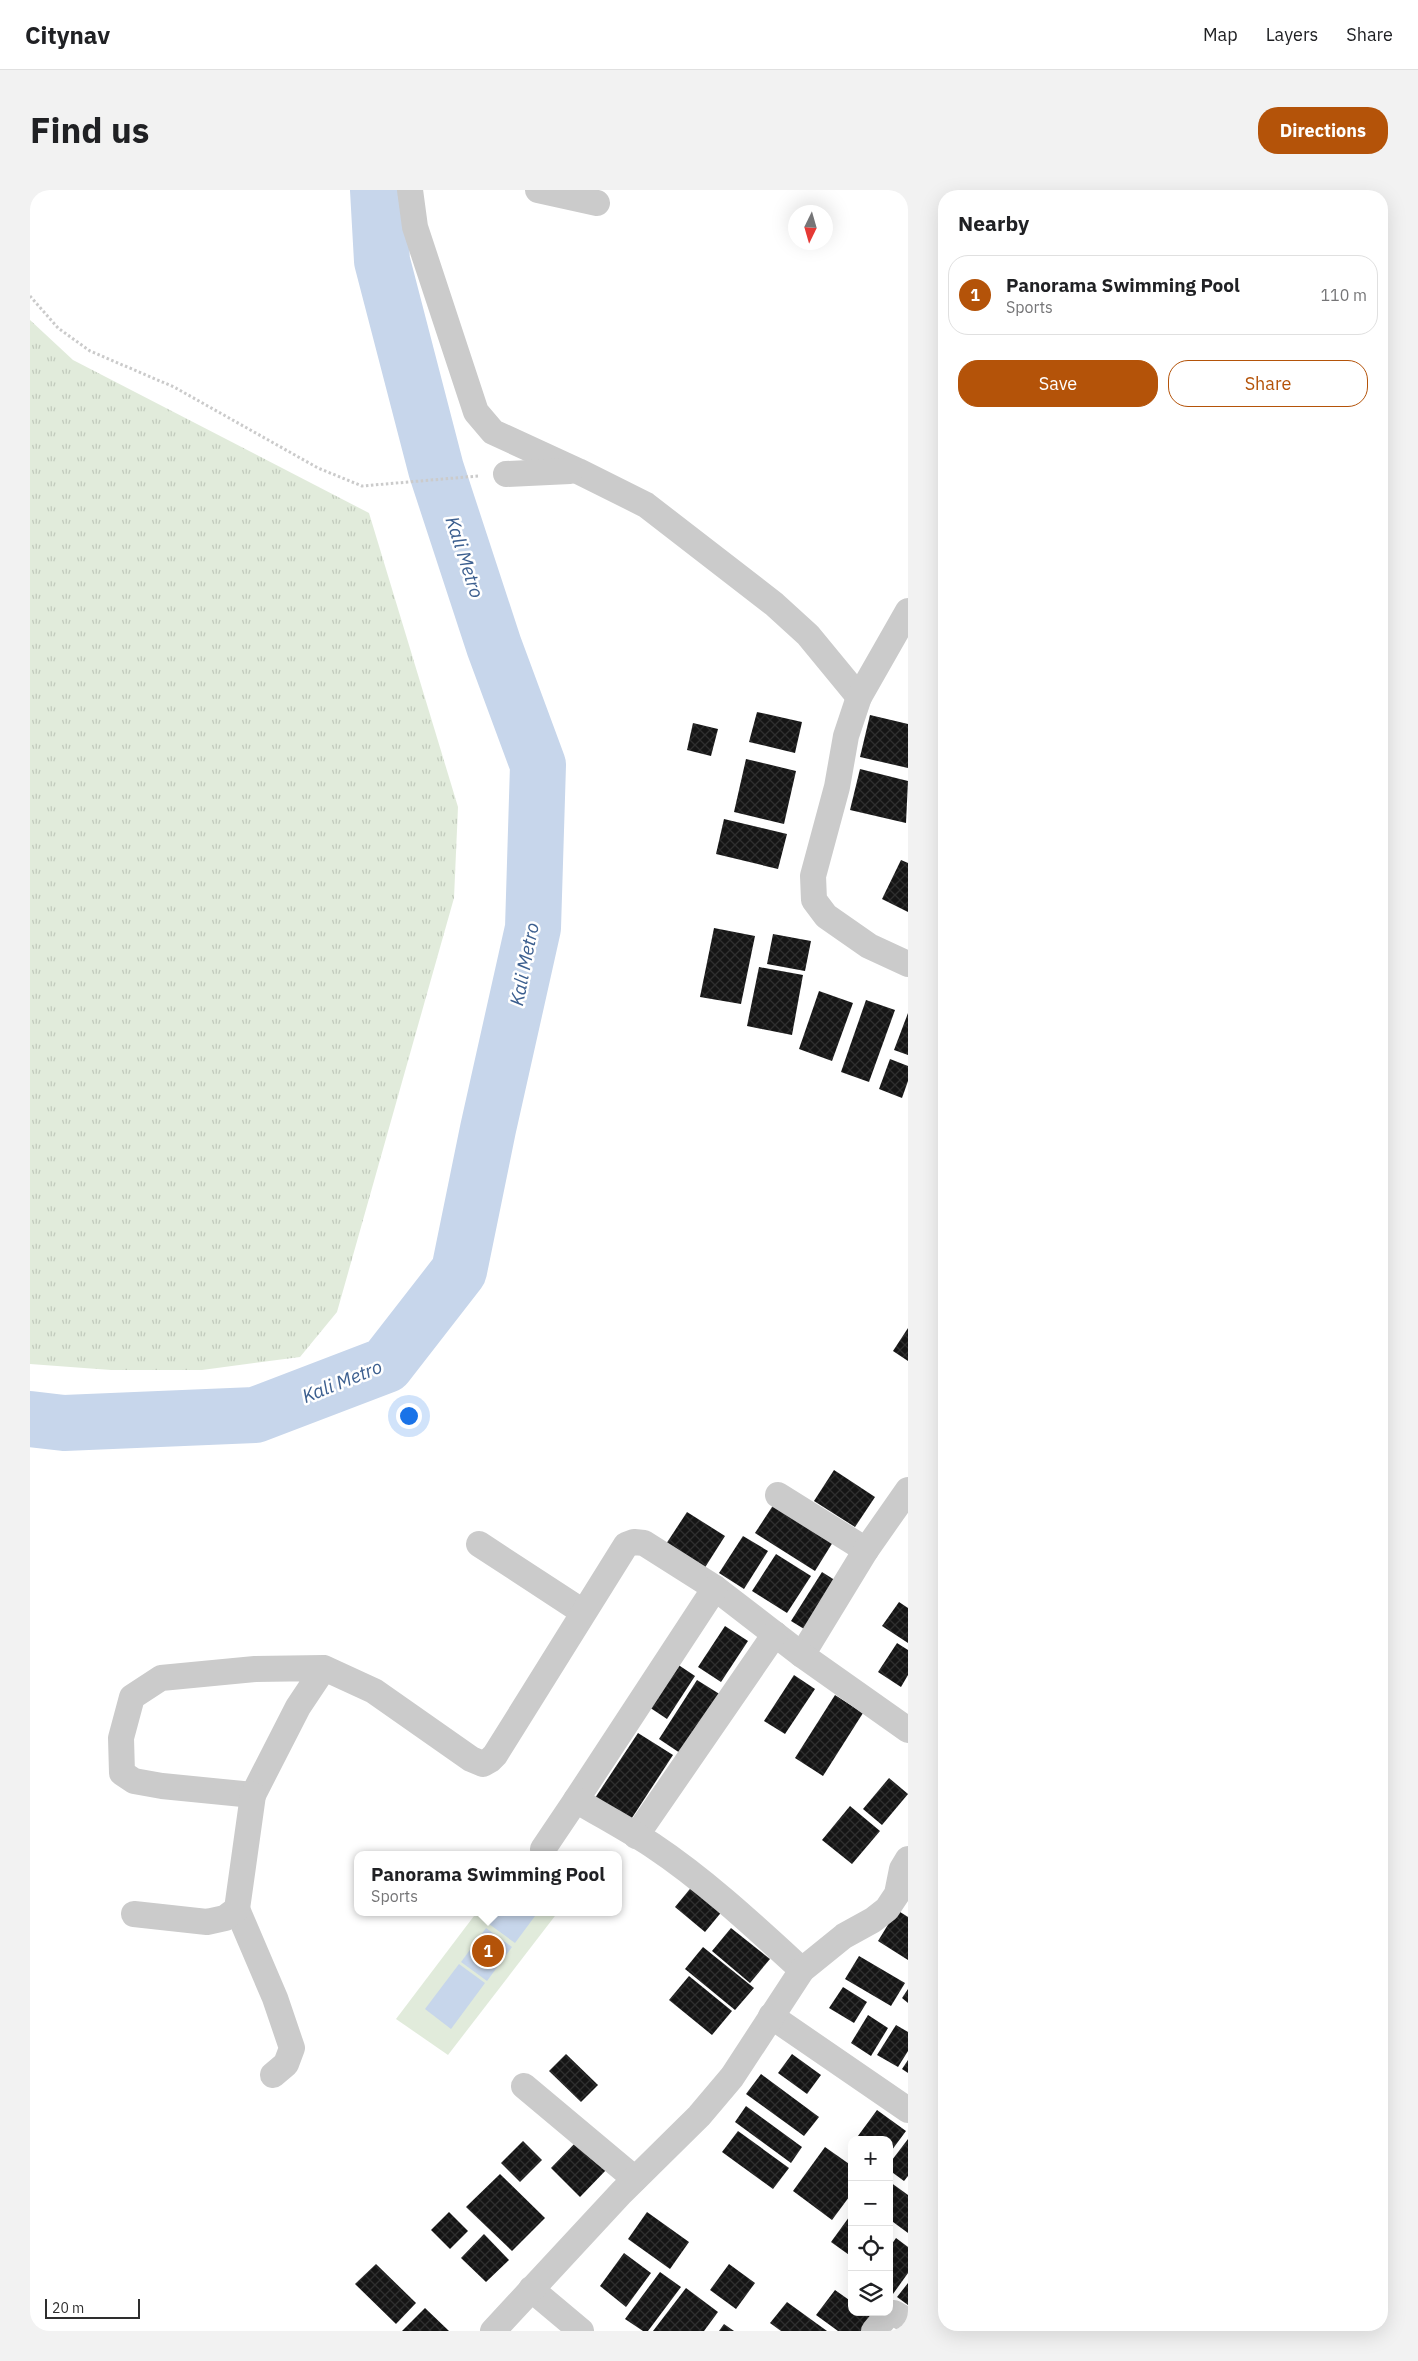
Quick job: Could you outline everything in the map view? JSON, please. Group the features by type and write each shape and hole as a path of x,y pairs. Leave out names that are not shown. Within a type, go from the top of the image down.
{"street":[{"path":"410,190 415,227 476,412 493,432 578,470 646,505 774,604 808,635 859,698"},
{"path":"538,190 597,203"},
{"path":"506,474 578,470"},
{"path":"908,611 859,698 846,736 837,787 813,876 814,900 826,916 869,946 908,964"},
{"path":"802,1655 866,1550 908,1490"},
{"path":"778,1495 866,1550"},
{"path":"253,1795 162,1786 134,1781 122,1773 121,1738 132,1697 161,1678 255,1668 324,1668 374,1691 471,1759 483,1764 495,1755 626,1545 634,1542 644,1543 715,1588 802,1655 908,1730"},
{"path":"480,1544 583,1612"},
{"path":"543,1850 715,1588"},
{"path":"636,1836 775,1634"},
{"path":"273,2075 286,2064 292,2048 275,1998 237,1909 253,1795 298,1708 324,1668"},
{"path":"576,1800 636,1836 682,1867 728,1903 802,1970"},
{"path":"492,2331 635,2179 699,2116 732,2077 802,1970 844,1936 873,1920 886,1909 897,1894 902,1869 908,1859"},
{"path":"134,1914 207,1922 225,1918 237,1909"},
{"path":"771,2016 908,2110"},
{"path":"524,2086 635,2179"},
{"path":"531,2289 580,2331"},
{"path":"874,2331 889,2313 894,2313 908,2321"}],"path":[{"path":"30,296 58,328 90,351 174,387 318,468 362,486 506,474"}],"green space":[{"path":"30,320 73,360 369,513 458,807 454,898 337,1312 300,1357 202,1370 111,1370 30,1364"},
{"path":"474,1916 555,1916 448,2055 396,2019"}],"water":[{"path":"495,1916 535,1916 515,1943 489,1924"},
{"path":"486,1928 512,1947 487,1981 461,1962"},
{"path":"459,1964 485,1983 451,2029 425,2009"}],"building":[{"path":"757,712 802,722 795,753 749,742"},
{"path":"870,715 908,724 908,768 860,757"},
{"path":"693,723 718,729 711,756 687,750"},
{"path":"746,759 796,771 784,824 734,812"},
{"path":"860,769 908,781 906,823 850,810"},
{"path":"724,819 787,834 778,869 716,854"},
{"path":"901,860 908,863 908,912 882,899"},
{"path":"714,928 755,936 741,1004 700,997"},
{"path":"773,934 811,941 805,971 767,964"},
{"path":"759,967 803,975 792,1035 747,1026"},
{"path":"819,991 853,1003 832,1061 799,1049"},
{"path":"866,1000 895,1010 869,1082 841,1072"},
{"path":"908,1013 908,1055 894,1050"},
{"path":"890,1059 908,1066 908,1081 902,1098 879,1089"},
{"path":"908,1328 908,1361 893,1351"},
{"path":"834,1470 875,1497 855,1527 814,1501"},
{"path":"774,1504 833,1542 815,1571 755,1533"},
{"path":"687,1512 725,1536 704,1569 666,1544"},
{"path":"743,1536 768,1551 744,1589 719,1573"},
{"path":"776,1554 811,1576 787,1613 752,1591"},
{"path":"822,1572 841,1584 809,1632 791,1621"},
{"path":"899,1602 908,1608 908,1643 882,1626"},
{"path":"725,1626 748,1641 721,1682 698,1667"},
{"path":"897,1643 908,1650 908,1675 901,1687 878,1672"},
{"path":"674,1662 695,1676 667,1719 646,1705"},
{"path":"794,1675 815,1689 785,1734 764,1721"},
{"path":"697,1680 721,1695 683,1755 659,1739"},
{"path":"835,1695 863,1713 823,1776 795,1758"},
{"path":"638,1733 673,1755 628,1824 593,1801"},
{"path":"889,1778 908,1794 882,1825 863,1809"},
{"path":"850,1806 880,1831 852,1864 822,1840"},
{"path":"694,1884 724,1909 705,1932 675,1907"},
{"path":"897,1910 908,1917 908,1960 878,1941"},
{"path":"731,1928 770,1959 750,1983 712,1951"},
{"path":"703,1947 754,1988 735,2010 685,1969"},
{"path":"859,1956 905,1983 891,2006 845,1979"},
{"path":"689,1976 732,2011 712,2035 669,2000"},
{"path":"843,1987 867,2002 854,2023 829,2008"},
{"path":"908,1989 908,2003 902,1998"},
{"path":"868,2015 888,2028 871,2056 851,2043"},
{"path":"896,2025 908,2032 908,2051 898,2067 877,2055"},
{"path":"566,2054 598,2085 581,2102 549,2071"},
{"path":"792,2054 821,2075 807,2094 778,2073"},
{"path":"908,2060 908,2073 902,2069"},
{"path":"761,2074 819,2117 804,2136 746,2094"},
{"path":"746,2106 802,2147 791,2163 735,2122"},
{"path":"877,2110 906,2131 893,2149 893,2136 858,2136"},
{"path":"738,2131 789,2168 773,2189 722,2152"},
{"path":"579,2139 608,2168 580,2197 551,2168"},
{"path":"908,2139 908,2176 904,2181 893,2173 893,2159"},
{"path":"523,2141 542,2160 520,2182 501,2163"},
{"path":"825,2147 848,2163 848,2198 832,2220 793,2191"},
{"path":"500,2174 545,2218 512,2251 466,2207"},
{"path":"893,2184 908,2195 908,2233 893,2222"},
{"path":"449,2212 468,2231 450,2249 431,2230"},
{"path":"647,2212 689,2242 670,2269 628,2239"},
{"path":"848,2219 848,2254 831,2242"},
{"path":"484,2234 509,2260 486,2282 461,2258"},
{"path":"896,2238 908,2247 908,2273 893,2294 893,2271 893,2242"},
{"path":"624,2253 651,2273 626,2307 600,2286"},
{"path":"376,2264 416,2303 396,2324 355,2284"},
{"path":"729,2264 755,2283 736,2309 710,2290"},
{"path":"660,2272 681,2287 648,2331 643,2331 625,2319"},
{"path":"908,2283 908,2305 897,2297"},
{"path":"686,2288 718,2312 704,2331 653,2331"},
{"path":"835,2290 848,2299 848,2316 871,2316 879,2322 872,2331 838,2331 816,2315"},
{"path":"787,2302 827,2331 781,2331 770,2323"},
{"path":"425,2308 449,2331 402,2331"},
{"path":"724,2324 734,2331 719,2331"}],"waterway":[{"name":"Kali Metro","path":"30,1419 64,1423 255,1415 386,1365 459,1271 488,1129 533,928 538,765 494,646 436,469 382,261 378,190"}],"place":[{"name":"Panorama Swimming Pool","path":"488,1951"}]}
